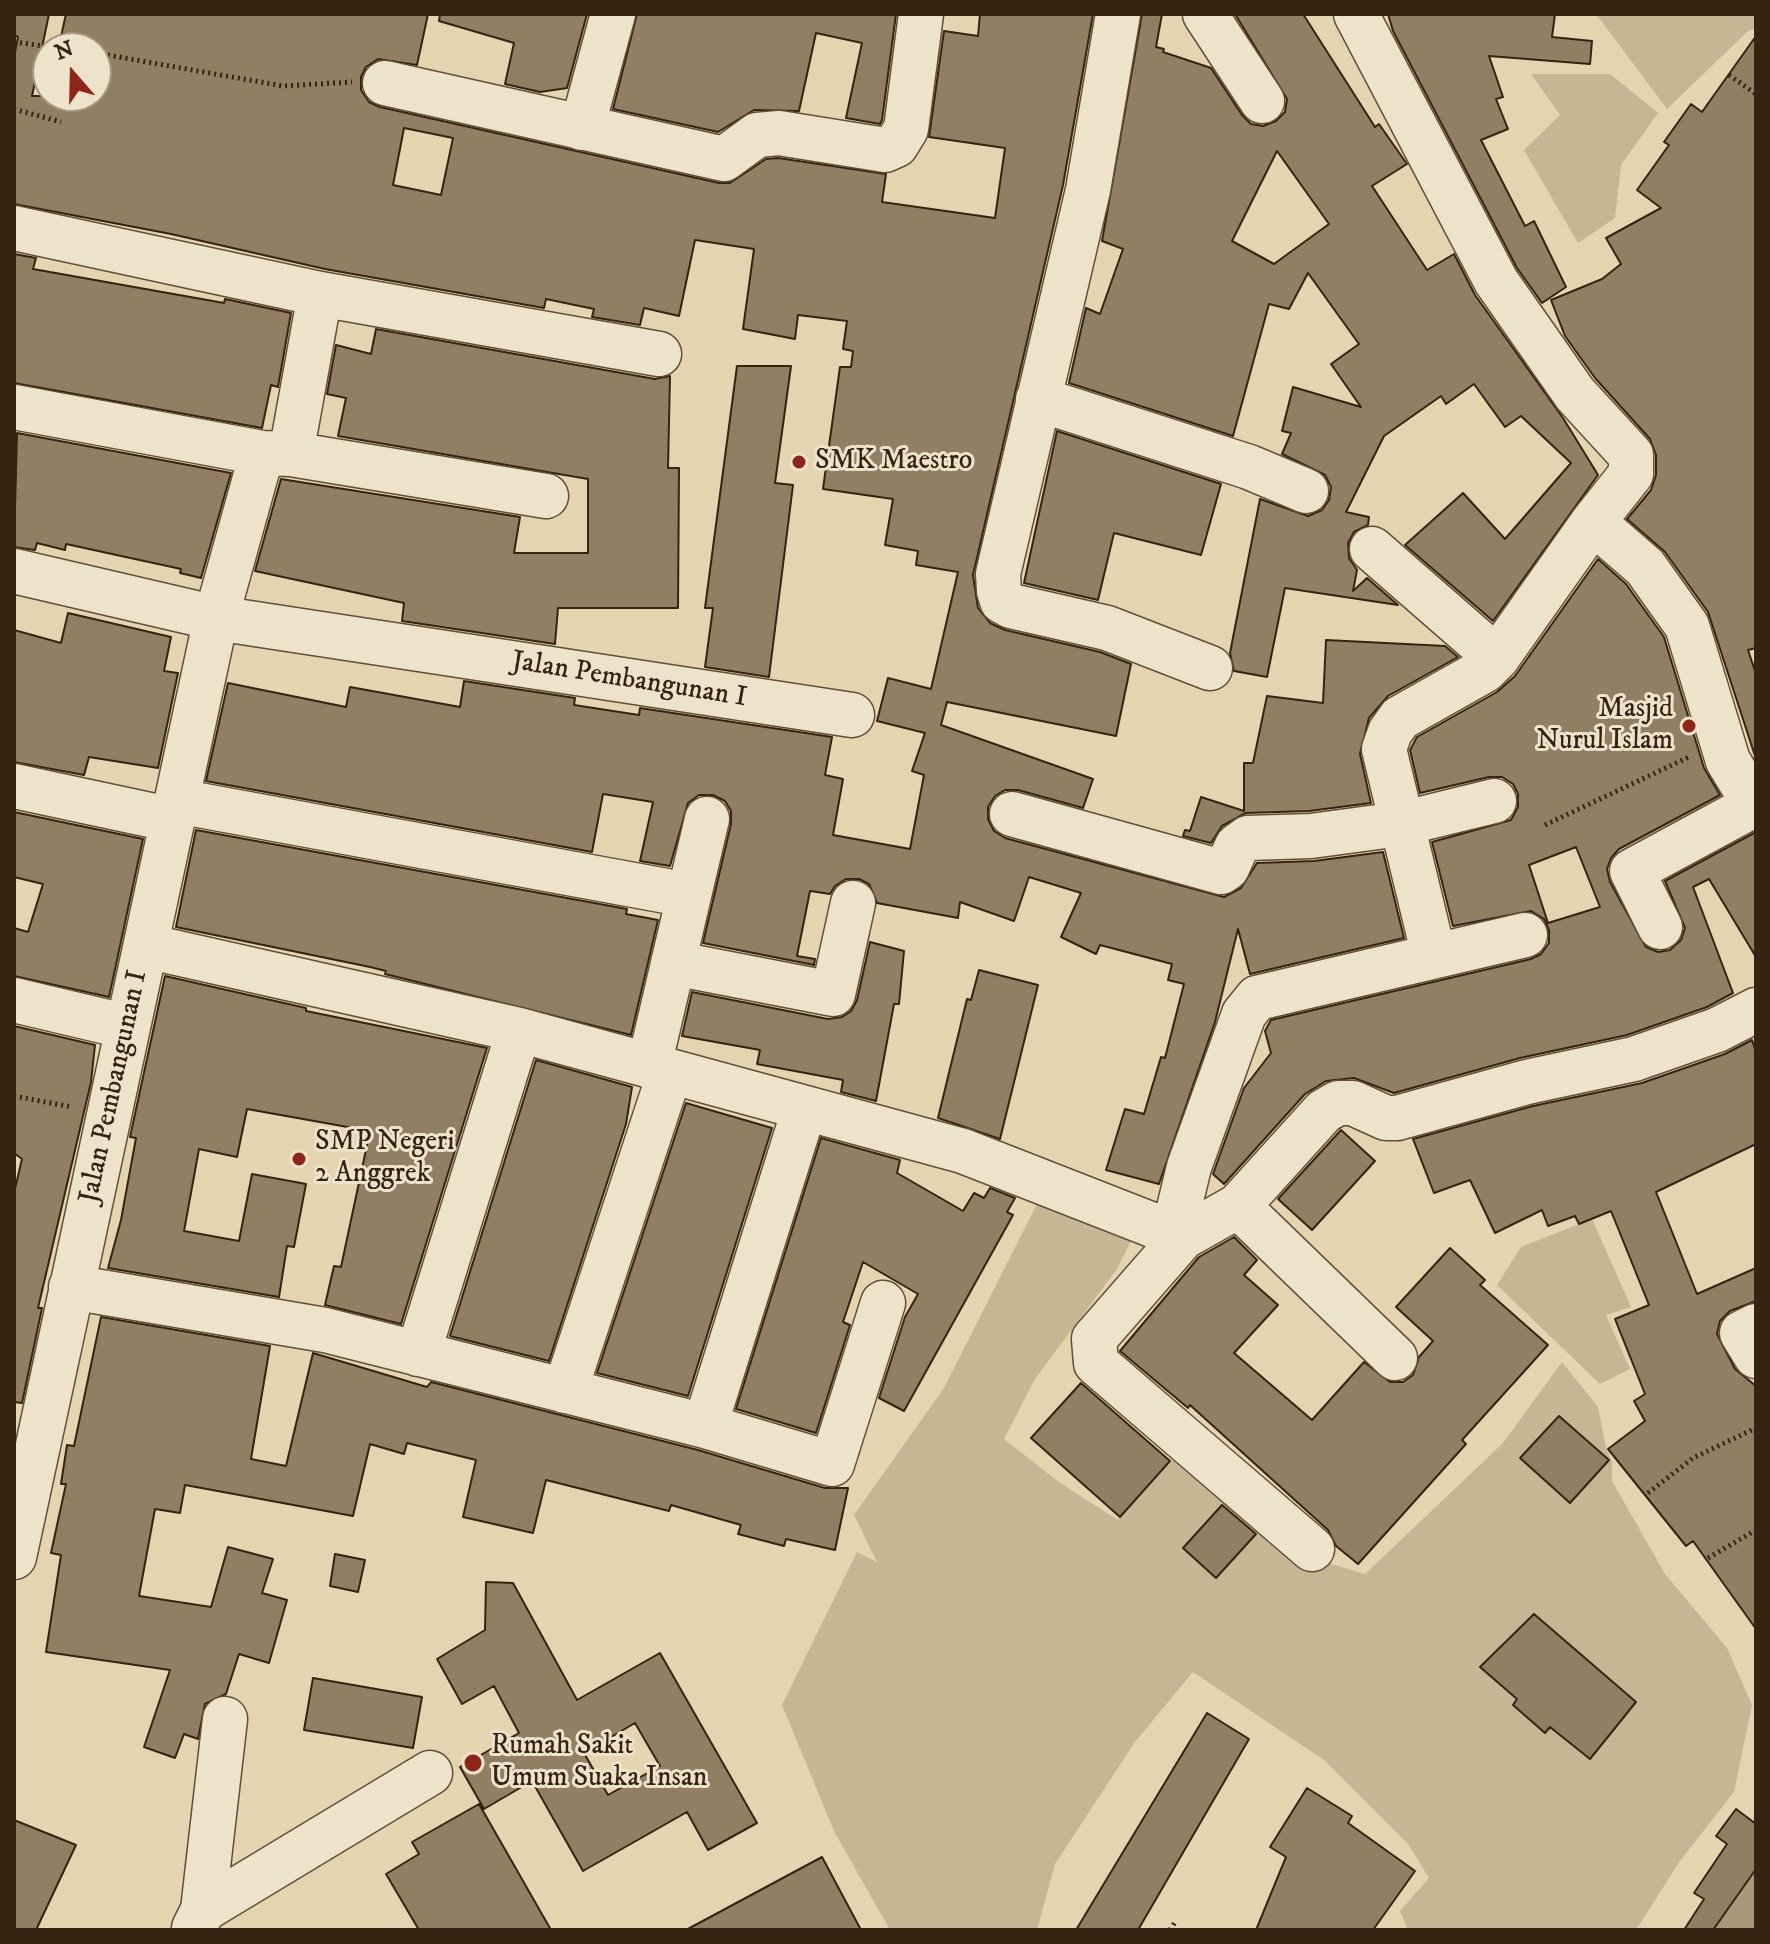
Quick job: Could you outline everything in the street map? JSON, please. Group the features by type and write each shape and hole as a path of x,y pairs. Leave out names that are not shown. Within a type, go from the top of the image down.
{"street":[{"path":"582,128 613,14"},
{"path":"385,83 724,159 757,135 779,133 885,150 896,145 906,129 921,14"},
{"path":"1118,14 1088,190 998,574 1002,601 1107,628 1210,668"},
{"path":"1205,14 1262,101"},
{"path":"1356,14 1496,281 1575,394 1631,455 1631,474 1593,522 1497,658 1485,670 1400,718 1390,732 1384,749 1434,956"},
{"path":"14,228 320,294 659,354"},
{"path":"216,618 277,454 320,294"},
{"path":"1038,399 1249,467 1306,491"},
{"path":"14,407 277,454 546,496"},
{"path":"1593,522 1645,567 1672,600 1687,626 1728,761 1755,806 1632,871 1660,927"},
{"path":"1372,549 1497,658"},
{"name":"Jalan Pembangunan I","path":"14,571 216,618 852,715"},
{"name":"Jalan Pembangunan I","path":"14,1557 216,618"},
{"path":"14,786 688,895"},
{"path":"1012,814 1221,872 1227,868 1237,846 1248,838 1311,836 1400,824 1494,801"},
{"path":"565,1391 660,1069 673,963 707,819"},
{"path":"673,963 833,994 853,903"},
{"path":"1178,1235 1189,1167 1244,1014 1257,998 1525,935"},
{"path":"146,946 519,1030 963,1151 1178,1235"},
{"path":"14,1000 128,1027"},
{"path":"1312,1549 1096,1363 1094,1339 1178,1235 1238,1206 1324,1111 1338,1103 1353,1103 1386,1118 1397,1118 1527,1082 1634,1059 1717,1030 1756,1010"},
{"path":"418,1354 519,1030"},
{"path":"705,1426 804,1110"},
{"path":"1238,1206 1395,1358"},
{"path":"71,1287 325,1330 705,1426 832,1464 883,1303"},
{"path":"1756,1326 1742,1333 1756,1356"},
{"path":"198,1920 225,1719"},
{"path":"198,1920 430,1773"}],"path":[{"path":"112,56 283,86 385,83"},
{"path":"1729,75 1756,94"},
{"path":"14,109 61,122"},
{"path":"1545,825 1722,742"},
{"path":"14,1096 109,1115"},
{"path":"1648,1493 1693,1458 1756,1428"},
{"path":"1708,1558 1756,1530"},
{"path":"1170,1930 1175,1922"}],"shaded area":[{"path":"1596,14 1756,14 1756,28 1747,32 1667,109"},
{"path":"1531,74 1610,74 1658,113 1621,165 1615,218 1578,243 1524,150 1560,115"},
{"path":"1038,1202 1087,1214 1131,1241 1117,1269 1035,1379 1004,1439 1060,1483 1118,1520 1180,1452 1315,1559 1365,1574 1503,1443 1562,1362 1598,1407 1612,1462 1612,1481 1665,1574 1727,1648 1752,1705 1734,1792 1680,1861 1636,1930 1408,1930 1400,1911 1429,1878 1408,1844 1324,1760 1193,1672 1135,1742 1055,1864 1037,1930 890,1930 834,1831 782,1705 857,1552 877,1562 854,1515 944,1388"},
{"path":"1592,1219 1631,1307 1606,1315 1630,1369 1600,1384 1497,1285 1521,1247"},
{"path":"1756,1856 1756,1930 1706,1930"}],"building":[{"path":"14,14 49,14 45,32 32,32 32,112 112,112 112,32 62,32 66,14 428,14 417,65 378,59 366,67 361,77 361,90 369,102 719,183 730,183 766,159 778,158 886,174 882,202 995,218 1005,148 929,137 944,31 978,36 980,14 1093,14 1063,185 973,575 978,608 990,623 1005,630 1100,652 1131,664 1116,736 947,702 941,725 1093,779 1083,808 1018,790 1005,790 995,796 988,807 988,819 994,831 1005,838 1224,897 1241,888 1257,863 1314,861 1383,852 1404,938 1250,974 1238,929 1215,1022 1159,1184 1106,1170 1125,1109 1144,1114 1161,1057 1165,1058 1184,984 1168,980 1172,964 1100,945 1096,954 1061,937 1081,893 1029,877 1014,921 960,902 958,918 877,903 869,884 859,879 846,879 835,886 830,894 810,891 797,956 815,959 814,965 703,943 731,824 731,811 725,801 713,795 699,795 688,803 670,866 640,861 653,802 603,794 592,852 206,781 228,683 346,707 350,687 460,707 464,681 575,698 574,705 639,715 640,708 832,737 825,775 843,779 833,835 910,849 924,775 912,771 925,733 877,721 888,678 931,689 958,572 916,565 918,551 885,545 893,499 823,489 840,367 851,367 853,351 843,349 847,321 798,315 795,339 743,329 754,249 695,240 679,316 644,308 640,325 592,317 594,309 546,299 544,308 325,269 171,234 14,204 14,57 18,37 14,35","holes":["404,128 453,138 441,195 393,185"]},
{"path":"440,14 587,14 567,88 540,92 505,84 514,43 439,21"},
{"path":"637,14 896,14 882,120 880,124 846,118 862,43 816,33 799,111 754,110 718,132 613,109"},
{"path":"1142,14 1162,14 1156,47 1211,68 1242,115 1251,124 1263,126 1276,121 1285,112 1287,99 1235,14 1303,14 1375,127 1379,124 1407,164 1372,186 1427,270 1454,254 1475,295 1563,418 1598,475 1493,621 1405,545 1463,493 1505,539 1571,463 1521,416 1505,427 1474,384 1446,404 1441,396 1384,436 1346,512 1369,517 1368,525 1354,532 1348,543 1349,558 1357,570 1353,591 1367,578 1398,605 1285,588 1267,677 1234,671 1230,653 1260,499 1308,516 1322,510 1329,500 1331,487 1325,475 1282,454 1291,433 1282,431 1293,387 1361,407 1331,364 1359,344 1308,273 1289,309 1269,304 1233,436 1069,383 1086,308 1100,314 1123,249 1102,241","holes":["1277,151 1329,224 1274,264 1232,241"]},
{"path":"1388,14 1555,14 1552,37 1592,41 1590,64 1489,56 1503,97 1496,99 1508,129 1481,140 1525,226 1534,221 1566,287 1542,303 1517,268 1393,31"},
{"path":"1756,36 1756,648 1748,650 1756,674 1756,759 1708,612 1665,552 1627,519 1651,490 1656,475 1656,455 1650,439 1595,378 1565,336 1551,300 1602,279 1621,264 1606,238 1661,208 1637,190 1669,145 1664,142 1691,104 1702,112"},
{"path":"14,254 36,258 33,269 224,303 225,299 291,313 278,387 271,385 262,428 14,383"},
{"path":"376,329 655,379 670,376 668,468 679,468 678,608 558,608 555,644 402,621 404,603 255,571 281,479 520,517 514,553 588,553 588,479 338,436 346,398 327,394 336,345 371,354"},
{"path":"737,366 791,366 775,483 793,485 769,677 705,667 713,608 705,608"},
{"path":"1057,431 1221,484 1201,555 1114,533 1098,600 1024,583"},
{"path":"17,433 231,473 201,578 180,573 181,569 66,544 65,550 37,543 35,550 14,547"},
{"path":"1598,559 1626,584 1664,637 1704,768 1720,795 1619,849 1607,869 1610,882 1646,947 1658,952 1670,950 1681,940 1685,928 1665,881 1756,832 1756,957 1709,879 1693,887 1733,993 1707,1007 1627,1035 1520,1058 1394,1093 1354,1078 1326,1081 1305,1094 1224,1184 1213,1174 1244,1088 1271,1053 1265,1031 1271,1020 1531,959 1541,954 1549,943 1549,930 1544,919 1531,911 1453,926 1432,842 1511,820 1518,807 1518,794 1513,784 1502,777 1489,777 1420,793 1410,750 1417,737 1497,692 1515,676","holes":["1576,847 1600,907 1548,923 1529,865"]},
{"path":"68,613 171,637 164,671 178,673 158,768 89,757 84,775 14,762 14,630 61,643"},
{"path":"1326,640 1445,646 1458,657 1388,696 1369,718 1360,754 1371,803 1309,811 1246,813 1222,826 1211,843 1183,836 1185,830 1190,831 1201,797 1244,811 1244,763 1253,763 1267,696 1323,703"},
{"path":"14,812 143,839 109,997 14,976 14,928 28,932 43,884 14,877"},
{"path":"196,830 627,909 626,914 658,920 631,1035 385,974 386,971 370,967 176,927"},
{"path":"870,942 904,951 899,1004 894,1004 876,1101 841,1092 843,1080 757,1064 760,1050 682,1036 692,992 828,1019 842,1017 851,1011 857,1000"},
{"path":"979,970 1038,985 1000,1139 938,1118 967,999 971,1000"},
{"path":"165,976 306,1008 306,1011 487,1048 401,1324 325,1305 334,1266 341,1267 370,1131 247,1109 237,1157 199,1149 184,1231 239,1241 252,1174 306,1184 294,1247 287,1246 279,1297 108,1268 121,1220 136,1138 130,1137"},
{"path":"14,1026 95,1045 91,1082 38,1308 42,1308 22,1403 14,1402 14,1193 22,1159 14,1153"},
{"path":"1752,1040 1756,1052 1756,1144 1656,1192 1697,1294 1756,1268 1756,1301 1730,1311 1720,1321 1717,1334 1735,1369 1756,1386 1756,1629 1693,1541 1686,1546 1608,1449 1645,1421 1634,1401 1645,1394 1615,1319 1649,1305 1611,1211 1579,1224 1575,1216 1548,1226 1542,1210 1495,1233 1470,1180 1434,1193 1413,1139 1533,1106 1642,1083 1725,1054"},
{"path":"536,1060 632,1087 626,1124 549,1361 450,1336"},
{"path":"686,1103 772,1128 688,1396 597,1373"},
{"path":"1341,1130 1375,1161 1312,1230 1278,1199"},
{"path":"821,1138 900,1160 897,1173 963,1211 974,1193 984,1198 990,1188 1015,1198 1007,1212 1013,1215 904,1411 879,1398 905,1317 918,1294 863,1262 843,1322 850,1325 816,1433 736,1409"},
{"path":"1234,1237 1257,1260 1244,1275 1278,1305 1234,1353 1312,1420 1364,1362 1390,1382 1403,1382 1413,1375 1419,1357 1433,1341 1396,1307 1450,1248 1485,1280 1480,1285 1548,1345 1462,1440 1466,1444 1358,1564 1336,1546 1328,1530 1190,1405 1188,1408 1120,1351 1199,1257"},
{"path":"101,1317 270,1346 251,1459 286,1466 313,1353 427,1387 431,1382 698,1450 825,1488 848,1488 835,1550 786,1539 784,1546 738,1534 741,1525 671,1505 669,1511 546,1480 533,1533 463,1517 476,1460 407,1443 404,1454 370,1444 353,1516 185,1485 180,1513 155,1509 139,1596 211,1607 228,1547 273,1559 262,1593 287,1600 269,1663 239,1654 226,1694 205,1704 198,1739 184,1734 175,1758 144,1747 170,1670 46,1652 61,1555 51,1553 66,1484 61,1484 67,1445 74,1446"},
{"path":"1081,1383 1170,1461 1120,1517 1031,1438"},
{"path":"1559,1416 1609,1460 1570,1503 1520,1458"},
{"path":"1222,1505 1256,1534 1216,1578 1183,1548"},
{"path":"335,1554 365,1560 358,1592 330,1586"},
{"path":"486,1582 513,1583 577,1700 660,1653 757,1823 708,1850 687,1812 583,1871 532,1781 484,1809 460,1767 519,1733 494,1686 462,1704 437,1659 485,1630","holes":["635,1723 660,1766 608,1795 584,1753"]},
{"path":"1534,1614 1636,1702 1590,1759 1550,1727 1545,1733 1513,1705 1517,1699 1480,1667"},
{"path":"313,1678 422,1697 413,1748 304,1730"},
{"path":"1207,1713 1249,1739 1138,1930 1076,1930"},
{"path":"1307,1788 1352,1816 1348,1823 1415,1871 1373,1930 1256,1930 1286,1857 1270,1847"},
{"path":"479,1804 551,1930 419,1930 386,1874 419,1854 412,1842"},
{"path":"1736,1809 1756,1824 1756,1869 1713,1930 1684,1930 1704,1899 1694,1893 1727,1844 1716,1836"},
{"path":"14,1820 76,1845 36,1930 14,1930"},
{"path":"822,1857 861,1930 686,1930"}],"place":[{"name":"SMK Maestro","path":"799,462"},
{"name":"Masjid Nurul Islam","path":"1689,726"},
{"name":"SMP Negeri 2 Anggrek","path":"299,1159"},
{"name":"Rumah Sakit Umum Suaka Insan","path":"473,1763"}]}
